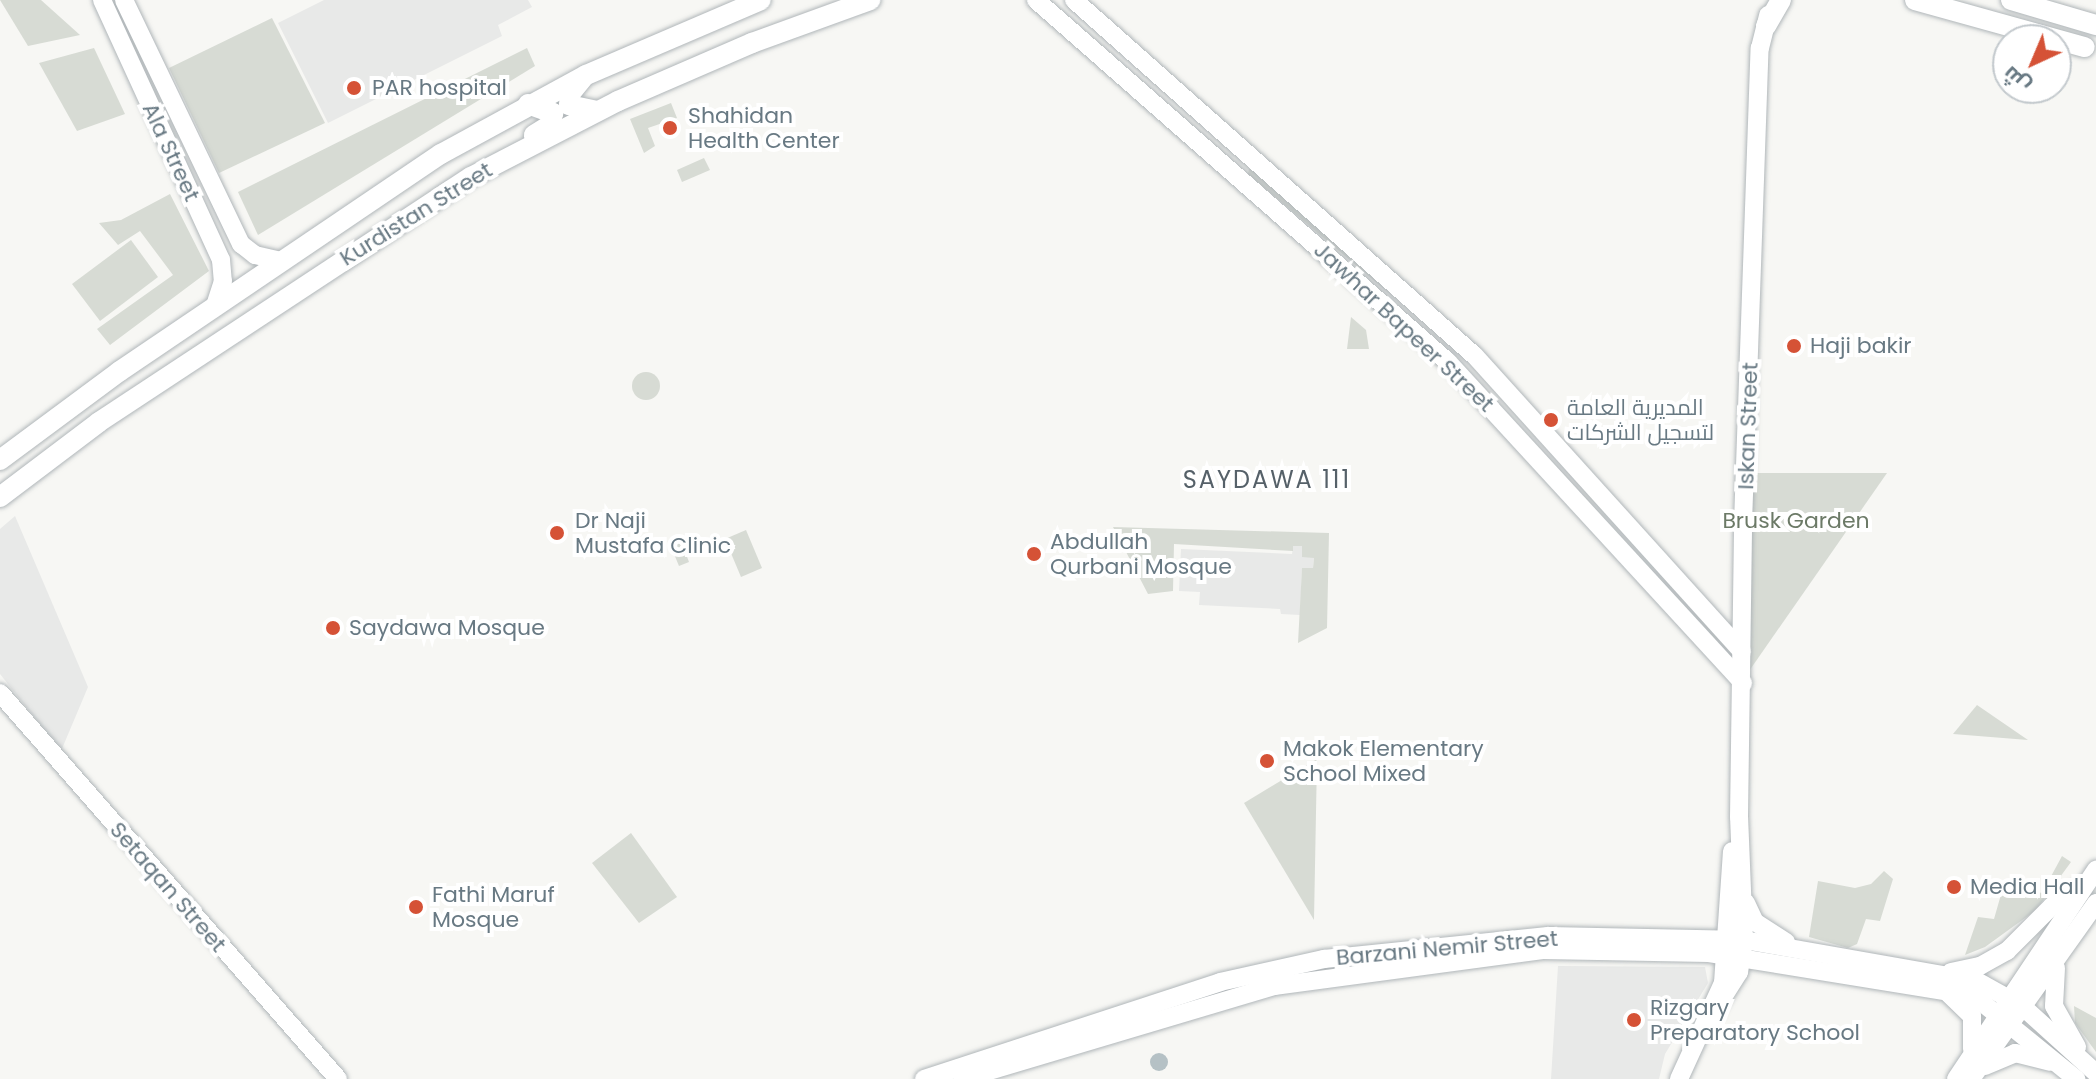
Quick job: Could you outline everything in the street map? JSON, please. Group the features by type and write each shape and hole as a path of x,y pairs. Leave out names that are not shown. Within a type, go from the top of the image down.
{"highway":[{"name":"Kurdistan Street","path":"8,454 215,306 441,154 586,75 742,5 761,0"},
{"name":"Kurdistan Street","path":"1,502 34,471 99,422 471,177 597,111 752,43 870,0"},
{"path":"1764,31 1781,0"},
{"path":"1915,0 2091,49"},
{"path":"1963,0 2091,49"},
{"path":"2011,0 2096,25"},
{"path":"2061,0 2096,18"},
{"path":"586,75 570,94 569,105 597,111"},
{"path":"471,177 553,121 550,110 528,104"},
{"path":"8,454 19,469 34,471"}],"main road":[{"name":"Ala Street","path":"102,0 221,260 223,281 215,306"},
{"name":"Ala Street","path":"124,0 234,232 255,255 282,261"},
{"name":"Jawhar Bapeer Street","path":"1036,0 1437,352 1743,683"},
{"name":"Jawhar Bapeer Street","path":"1074,0 1469,351 1742,651"},
{"name":"Iskan Street","path":"1679,1079 1726,988 1737,896 1742,651 1764,31 1760,0"},
{"name":"Iskan Street","path":"1764,31 1771,0"},
{"path":"1231,169 1247,154"},
{"path":"1519,438 1536,423"},
{"name":"Setaqan Street","path":"0,693 338,1079"},
{"path":"1931,980 1993,960 2052,906 2091,877"},
{"path":"1971,1079 2009,1009 2091,877"},
{"path":"1684,945 1722,925 1737,896 1760,927 1807,951"},
{"path":"2083,1073 2052,996 2054,972 2096,903"},
{"name":"Barzani Nemir Street","path":"924,1079 1150,1002 1324,959 1548,936 1807,951 1931,980"},
{"path":"1956,1079 2009,1009 2073,937"},
{"path":"1684,945 1713,963 1726,988 1748,966 1764,961"},
{"name":"Barzani Nemir Street","path":"962,1079 1274,986 1484,955 1684,945"},
{"name":"Barzani Nemir Street","path":"1733,948 1764,961 1931,980 1977,981 2083,1073"},
{"path":"1931,980 1970,1010 1972,1055"},
{"name":"Barzani Nemir Street","path":"2009,1009 2083,1073"},
{"path":"1971,1079 1993,1059 2015,1053 2040,1056 2083,1073"}],"shaded area":[{"name":"PAR hospital","path":"324,0 528,0 532,7 498,25 502,36 328,123 278,23"},
{"path":"15,516 88,687 61,751 0,674 0,529"},
{"path":"1293,546 1303,546 1302,557 1314,557 1313,569 1302,569 1300,615 1281,614 1280,609 1199,605 1200,592 1179,591 1181,549 1292,554"},
{"name":"Rizgary Preparatory School","path":"1558,966 1705,967 1708,983 1665,1054 1659,1079 1551,1079"},
{"path":"1155,1053 1163,1053 1168,1062 1166,1069 1155,1071 1150,1066 1150,1058"}],"green space":[{"path":"0,0 41,0 80,35 28,46"},
{"path":"272,18 325,123 219,173 169,68"},
{"path":"94,48 125,114 77,131 39,63"},
{"path":"527,48 535,66 258,235 238,192"},
{"path":"671,103 677,118 648,128 655,146 644,153 630,119"},
{"path":"704,158 710,170 682,182 677,170"},
{"path":"1249,169 1253,169 1397,300 1248,174"},
{"path":"170,194 209,271 110,345 97,329 173,275 140,231 118,245 99,223 121,220"},
{"path":"131,240 158,277 100,321 72,284"},
{"path":"1351,317 1366,330 1369,349 1347,349"},
{"path":"646,372 656,376 660,386 656,396 646,400 636,396 632,386 636,376"},
{"name":"Brusk Garden","path":"1749,473 1887,473 1747,674"},
{"path":"1113,527 1329,533 1327,628 1298,643 1302,568 1313,568 1314,558 1302,557 1302,546 1293,546 1293,551 1174,544 1173,591 1148,594"},
{"path":"746,530 762,568 741,577 725,539"},
{"path":"680,538 689,562 679,566 669,542"},
{"path":"1977,705 2028,740 1953,734"},
{"path":"1317,759 1314,920 1244,803"},
{"path":"631,833 677,897 639,923 592,863"},
{"path":"2062,856 2071,862 2036,910 1985,947 1965,955 1978,917 1994,919 2004,884 2042,893"},
{"path":"1884,871 1893,879 1880,921 1866,919 1857,944 1848,948 1809,937 1818,881 1855,888 1871,884"},
{"path":"2074,1006 2096,1018 2096,1052 2075,1023"}],"place":[{"name":"PAR hospital","path":"354,88"},
{"name":"Shahidan Health Center","path":"670,128"},
{"name":"Haji bakir","path":"1794,346"},
{"name":"المديرية العامة لتسجيل الشركات","path":"1551,420"},
{"name":"Dr Naji Mustafa Clinic","path":"557,533"},
{"name":"Abdullah Qurbani Mosque","path":"1034,554"},
{"name":"Saydawa Mosque","path":"333,628"},
{"name":"Makok Elementary School Mixed","path":"1267,761"},
{"name":"Media Hall","path":"1954,887"},
{"name":"Fathi Maruf Mosque","path":"416,907"},
{"name":"Rizgary Preparatory School","path":"1634,1020"}],"district":[{"name":"SAYDAWA 111","path":"1267,480"}]}
